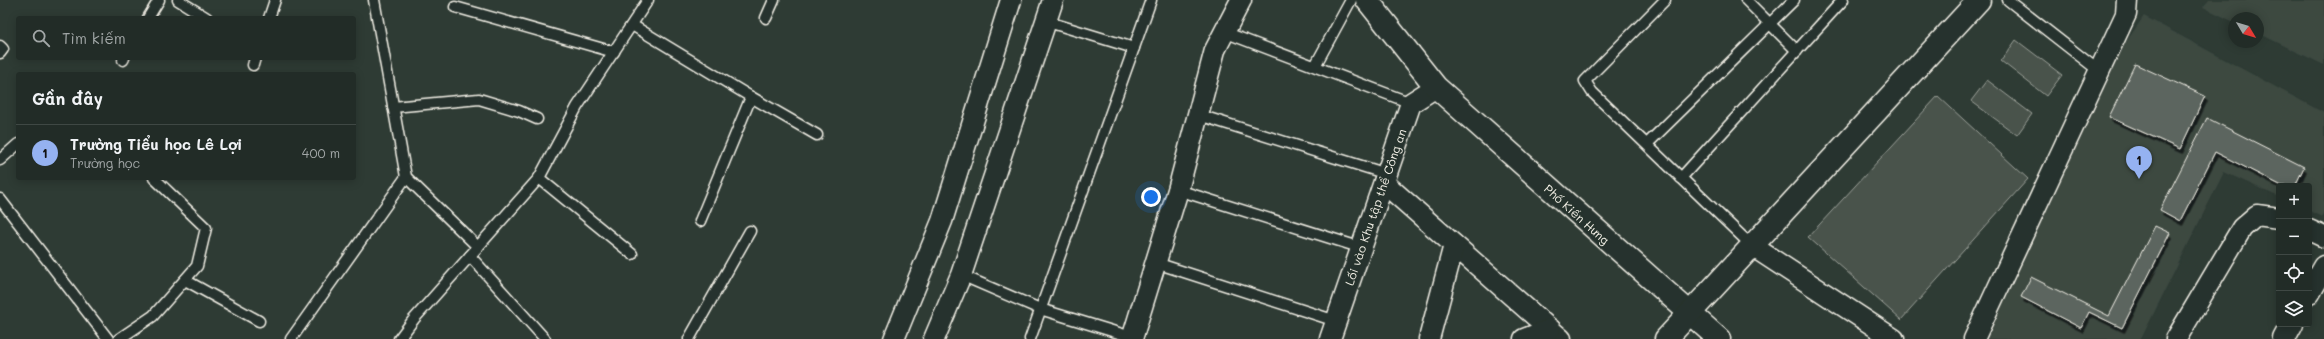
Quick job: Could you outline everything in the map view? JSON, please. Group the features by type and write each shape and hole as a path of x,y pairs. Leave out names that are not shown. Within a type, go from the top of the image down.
{"street":[{"path":"894,339 942,221 1011,0"},
{"path":"934,339 961,275 1053,0"},
{"path":"1134,338 1178,190 1215,50 1240,0"},
{"name":"Phố Kiến Hưng","path":"1367,0 1436,87 1689,314 1719,339"},
{"path":"1666,339 1980,0"},
{"path":"1974,339 2047,192 2099,71 2126,14 2127,0"},
{"path":"1411,103 1436,87"},
{"name":"Lối vào Khu tập thể Công an","path":"1333,330 1411,103"},
{"path":"1385,179 1454,245 1555,334"},
{"path":"2176,339 2242,228 2257,215 2276,218"},
{"path":"2312,231 2324,237"},
{"path":"1429,339 1454,245"},
{"path":"1752,246 1894,339"},
{"path":"2311,291 2324,267"},
{"path":"2284,339 2290,327"},
{"path":"1524,339 1555,334"}],"lane":[{"path":"149,16 159,0"},
{"path":"178,0 204,16"},
{"path":"270,16 275,0"},
{"path":"374,0 406,176 478,247"},
{"path":"399,339 539,178 577,107 648,0"},
{"path":"766,18 774,0"},
{"path":"1030,339 1151,0"},
{"path":"1315,66 1351,0"},
{"path":"1665,0 1585,81 1592,92 1752,246"},
{"path":"1746,0 1797,51"},
{"path":"1647,144 1794,0"},
{"path":"1681,178 1843,0"},
{"path":"2008,0 2099,71"},
{"path":"455,7 614,52"},
{"path":"1045,22 1134,48"},
{"path":"632,25 817,135"},
{"path":"1224,32 1411,103"},
{"path":"0,46 3,49 0,54"},
{"path":"700,221 751,97"},
{"path":"393,107 479,99 519,111 537,120"},
{"path":"1199,115 1385,179"},
{"path":"0,160 16,146"},
{"path":"291,339 406,176"},
{"path":"539,178 632,254"},
{"path":"119,339 153,316 197,266 206,228 156,180"},
{"path":"1178,190 1362,248"},
{"path":"0,199 108,339"},
{"path":"689,339 750,231"},
{"path":"470,256 545,339"},
{"path":"1156,263 1333,330"},
{"path":"961,275 1040,309 1134,338"},
{"path":"185,280 259,321"}],"shaded area":[{"path":"2209,0 2324,0 2324,65 2264,36 2264,12 2228,12 2228,19 2203,7"},
{"path":"2144,16 2324,113 2324,212 2322,217 2312,212 2312,183 2276,183 2276,196 2224,172 2141,339 1985,339 2112,62"},
{"path":"2016,40 2062,75 2046,96 2001,61"},
{"path":"1987,80 2032,114 2017,135 1971,101"},
{"path":"1938,96 2028,179 1901,320 1808,237"}],"building":[{"path":"2135,64 2205,96 2180,149 2109,117"},
{"path":"2207,118 2304,167 2296,183 2276,183 2215,152 2180,221 2160,210"},
{"path":"2155,226 2170,233 2122,328 2089,312 2081,328 2021,297 2031,277 2109,316"}],"place":[{"name":"Trường Tiểu học Lê Lợi","path":"2139,179"}]}
